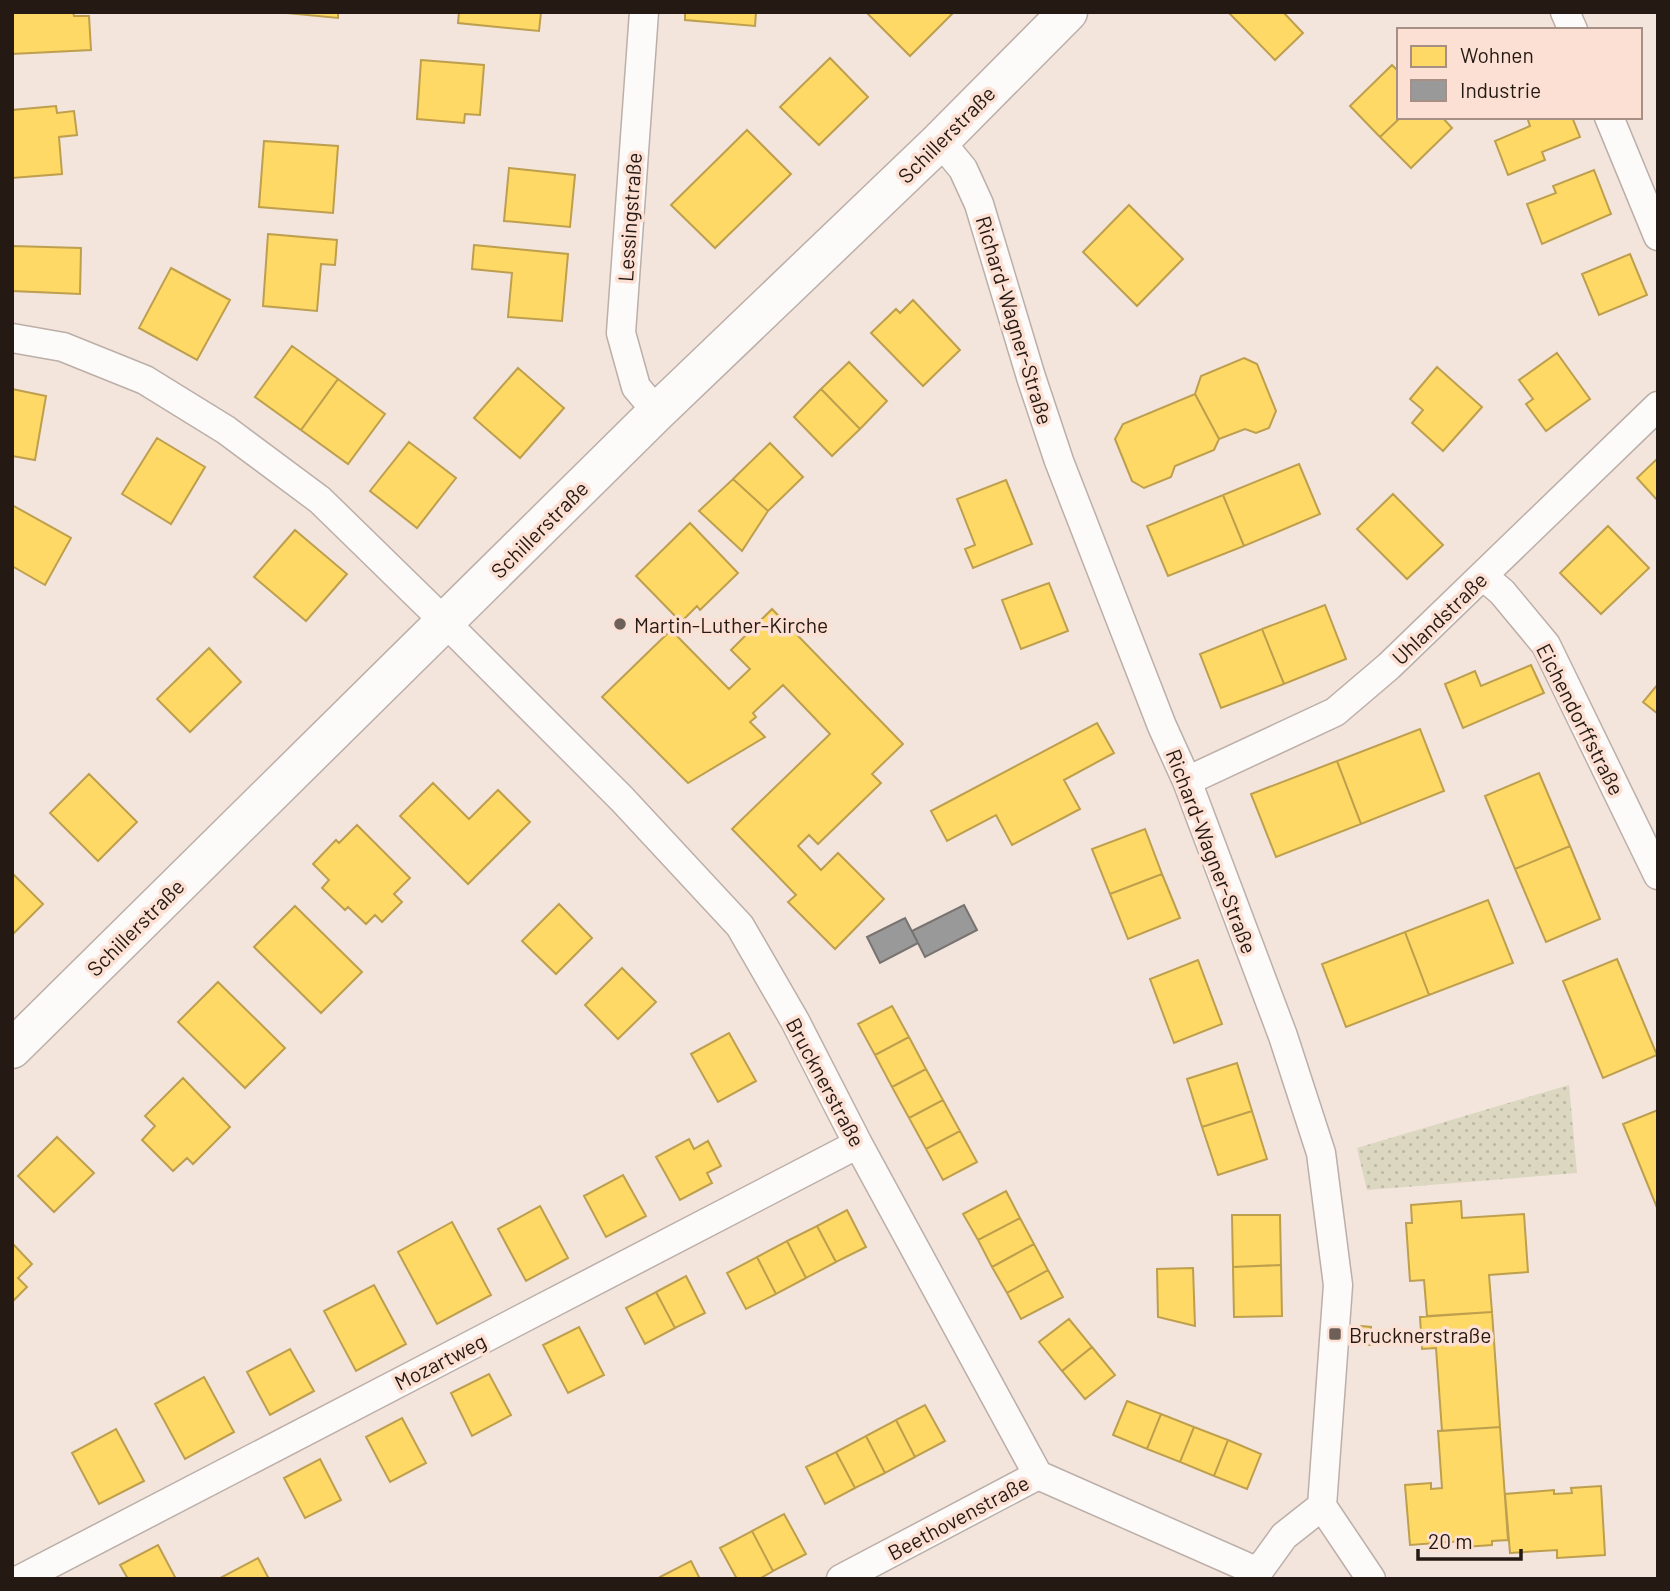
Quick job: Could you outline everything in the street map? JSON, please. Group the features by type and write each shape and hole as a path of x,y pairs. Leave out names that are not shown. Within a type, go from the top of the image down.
{"main road":[{"name":"Schillerstraße","path":"12,1049 657,412 940,141 1068,12"}],"street":[{"name":"Lessingstraße","path":"644,12 621,333 636,387 657,412"},
{"path":"1565,12 1572,28"},
{"path":"1610,119 1658,236"},
{"name":"Richard-Wagner-Straße","path":"940,141 963,169 979,204 1059,461 1186,781 1283,1036 1321,1153 1338,1285 1322,1506"},
{"name":"Brucknerstraße","path":"12,338 63,347 145,380 226,429 320,500 621,799 740,926 795,1021 858,1144 1038,1475"},
{"name":"Uhlandstraße","path":"1186,781 1335,712 1389,666 1658,406"},
{"name":"Eichendorffstraße","path":"1483,576 1502,592 1546,645 1658,875"},
{"name":"Mozartweg","path":"21,1579 858,1144"},
{"path":"1038,1475 1260,1576 1284,1536 1322,1506 1371,1579"},
{"name":"Beethovenstraße","path":"841,1579 1038,1475"}],"shaded area":[{"path":"1569,1085 1577,1173 1367,1190 1357,1148"}],"building: Wohnen":[{"path":"12,12 73,12 74,16 89,16 91,50 12,54"},
{"path":"276,12 338,12 338,18"},
{"path":"459,12 541,12 539,31 458,23"},
{"path":"685,12 756,12 755,26 685,20"},
{"path":"866,12 954,12 910,56"},
{"path":"1228,12 1283,12 1303,33 1275,60"},
{"path":"830,58 868,97 819,145 780,107"},
{"path":"421,60 484,65 480,115 465,114 464,123 417,119"},
{"path":"1392,65 1397,70 1399,119 1380,137 1350,106"},
{"path":"56,106 57,113 74,111 77,135 59,137 62,174 12,178 12,110"},
{"path":"1399,119 1444,119 1452,128 1411,168 1380,137"},
{"path":"1528,119 1573,119 1580,137 1542,152 1545,160 1508,175 1495,141 1530,126"},
{"path":"747,130 791,174 715,248 671,205"},
{"path":"264,141 338,146 333,213 259,207"},
{"path":"509,168 575,175 570,227 504,221"},
{"path":"1594,170 1611,214 1542,244 1527,204 1556,193 1553,186"},
{"path":"1129,205 1183,259 1137,306 1083,252"},
{"path":"268,234 337,240 335,265 321,264 317,311 263,306"},
{"path":"474,245 568,254 562,321 508,317 512,273 472,269"},
{"path":"12,246 81,248 80,294 12,291"},
{"path":"1630,254 1647,295 1599,315 1582,274"},
{"path":"171,268 230,300 197,360 139,328"},
{"path":"913,300 960,350 923,386 871,333 896,309 900,313"},
{"path":"292,346 338,379 301,430 255,397"},
{"path":"1557,353 1590,399 1546,431 1526,404 1533,399 1519,380"},
{"path":"1244,358 1257,364 1276,411 1269,428 1256,433 1245,429 1219,439 1195,394 1201,376"},
{"path":"849,362 887,401 860,429 821,389"},
{"path":"1437,367 1482,407 1443,451 1412,423 1423,410 1410,399"},
{"path":"518,368 564,408 520,458 474,418"},
{"path":"338,379 385,414 348,464 301,430"},
{"path":"12,389 46,396 35,460 12,456"},
{"path":"821,389 860,429 832,456 794,417"},
{"path":"1195,394 1219,439 1214,450 1175,466 1171,477 1144,488 1132,481 1115,439 1123,424"},
{"path":"157,438 205,467 171,524 122,494"},
{"path":"409,442 456,478 417,528 370,491"},
{"path":"770,443 803,477 768,511 733,479"},
{"path":"1658,458 1658,501 1637,478"},
{"path":"1299,464 1320,514 1244,546 1223,495"},
{"path":"733,479 768,511 742,551 699,511"},
{"path":"1006,480 1032,544 973,568 965,549 975,545 957,499"},
{"path":"1393,494 1443,545 1407,579 1357,529"},
{"path":"1223,495 1244,546 1168,576 1147,526"},
{"path":"12,505 71,538 45,585 12,566"},
{"path":"690,523 738,573 700,610 697,606 681,622 636,576"},
{"path":"1608,526 1649,568 1601,614 1560,573"},
{"path":"295,530 347,574 306,621 254,577"},
{"path":"1049,583 1068,631 1021,649 1002,600"},
{"path":"1325,605 1346,659 1284,684 1262,629"},
{"path":"772,609 903,744 872,774 881,783 818,844 809,835 798,846 821,870 838,853 884,899 835,949 788,902 796,895 732,829 830,734 783,685 753,713 756,717 750,722 765,737 688,783 602,697 671,630 729,689 750,669 731,650"},
{"path":"1262,629 1284,684 1221,708 1200,654"},
{"path":"209,648 241,682 190,732 157,699"},
{"path":"1531,665 1544,693 1463,728 1445,684 1475,671 1481,686"},
{"path":"1658,684 1658,714 1643,702"},
{"path":"1097,723 1114,753 1064,780 1080,809 1012,845 996,815 947,841 931,811"},
{"path":"1420,729 1444,791 1361,824 1337,761"},
{"path":"1337,761 1361,824 1276,857 1251,794"},
{"path":"1539,773 1570,846 1515,869 1485,796"},
{"path":"89,774 137,822 98,861 50,813"},
{"path":"433,783 469,819 498,790 530,822 468,884 400,816"},
{"path":"357,825 410,878 394,894 402,902 382,922 375,915 366,924 348,907 345,910 322,888 329,880 313,864 336,840 339,843"},
{"path":"1145,829 1162,874 1110,894 1092,849"},
{"path":"1570,846 1600,919 1546,942 1515,869"},
{"path":"12,873 43,904 12,935"},
{"path":"1162,874 1180,918 1128,939 1110,894"},
{"path":"1488,900 1513,963 1429,995 1405,932"},
{"path":"559,904 592,938 556,974 522,941"},
{"path":"295,906 362,972 321,1013 254,947"},
{"path":"1405,932 1429,995 1346,1027 1322,964"},
{"path":"1617,959 1657,1055 1603,1078 1563,981"},
{"path":"1198,960 1222,1024 1174,1043 1150,979"},
{"path":"622,968 656,1002 618,1039 585,1005"},
{"path":"218,982 285,1048 245,1088 178,1022"},
{"path":"892,1006 909,1037 875,1055 858,1024"},
{"path":"729,1033 756,1081 718,1102 691,1054"},
{"path":"909,1037 926,1069 892,1087 875,1055"},
{"path":"1237,1063 1252,1111 1202,1127 1187,1079"},
{"path":"926,1069 943,1100 909,1118 892,1087"},
{"path":"183,1078 230,1127 193,1164 187,1158 173,1171 142,1140 155,1126 145,1116"},
{"path":"943,1100 960,1131 926,1149 909,1118"},
{"path":"1658,1110 1658,1210 1623,1124"},
{"path":"1252,1111 1267,1159 1218,1175 1202,1127"},
{"path":"960,1131 977,1162 943,1180 926,1149"},
{"path":"57,1137 94,1173 54,1212 18,1176"},
{"path":"689,1139 694,1149 708,1141 721,1166 707,1173 712,1183 680,1200 656,1157"},
{"path":"623,1175 646,1216 606,1237 584,1196"},
{"path":"1006,1191 1020,1218 978,1240 963,1214"},
{"path":"1461,1201 1462,1218 1524,1214 1528,1272 1489,1275 1492,1312 1427,1316 1424,1280 1410,1281 1406,1223 1412,1223 1411,1205"},
{"path":"540,1206 568,1258 526,1281 498,1229"},
{"path":"847,1210 866,1247 836,1262 817,1226"},
{"path":"1232,1215 1280,1215 1281,1265 1233,1267"},
{"path":"1020,1218 1034,1244 992,1267 978,1240"},
{"path":"452,1222 491,1295 437,1324 398,1252"},
{"path":"817,1226 836,1262 806,1278 787,1241"},
{"path":"787,1241 806,1278 776,1294 757,1257"},
{"path":"12,1243 32,1264 18,1278 27,1287 12,1302"},
{"path":"1034,1244 1048,1270 1007,1293 992,1267"},
{"path":"757,1257 776,1294 746,1309 727,1273"},
{"path":"1281,1265 1282,1316 1234,1317 1233,1267"},
{"path":"1193,1268 1195,1326 1158,1317 1157,1269"},
{"path":"1048,1270 1063,1297 1021,1319 1007,1293"},
{"path":"686,1276 705,1313 675,1328 656,1292"},
{"path":"374,1285 406,1344 356,1371 324,1311"},
{"path":"656,1292 675,1328 645,1344 626,1308"},
{"path":"1492,1312 1500,1427 1442,1431 1436,1348 1422,1349 1420,1317"},
{"path":"1069,1319 1092,1347 1062,1371 1039,1342"},
{"path":"1361,1326 1371,1327 1370,1345 1360,1344"},
{"path":"579,1327 604,1375 568,1393 543,1345"},
{"path":"1092,1347 1115,1375 1085,1399 1062,1371"},
{"path":"290,1349 314,1391 270,1415 247,1372"},
{"path":"489,1374 511,1415 472,1436 451,1393"},
{"path":"204,1377 234,1432 185,1459 155,1404"},
{"path":"1127,1401 1161,1414 1147,1449 1113,1435"},
{"path":"925,1405 945,1441 915,1457 896,1420"},
{"path":"1161,1414 1194,1427 1180,1462 1147,1449"},
{"path":"402,1418 426,1463 390,1482 366,1437"},
{"path":"896,1420 915,1457 885,1473 866,1436"},
{"path":"1194,1427 1228,1440 1214,1476 1180,1462"},
{"path":"1500,1427 1508,1540 1492,1541 1492,1545 1464,1547 1463,1541 1410,1545 1405,1485 1431,1483 1431,1489 1442,1488 1438,1431"},
{"path":"116,1429 144,1481 99,1504 72,1453"},
{"path":"866,1436 885,1473 855,1488 836,1452"},
{"path":"1228,1440 1261,1454 1247,1489 1214,1476"},
{"path":"836,1452 855,1488 825,1504 806,1467"},
{"path":"320,1459 341,1500 305,1518 284,1478"},
{"path":"1601,1486 1605,1555 1557,1558 1557,1550 1510,1553 1505,1494 1554,1490 1554,1494 1572,1493 1571,1488"},
{"path":"784,1514 806,1554 773,1571 752,1531"},
{"path":"752,1531 773,1571 759,1579 737,1579 720,1548"},
{"path":"158,1545 176,1579 128,1579 120,1565"},
{"path":"258,1558 269,1579 220,1579 220,1578"},
{"path":"691,1561 700,1579 661,1579 660,1577"}],"building: Industrie":[{"path":"964,905 977,930 925,957 912,931"},
{"path":"905,918 918,943 880,963 867,937"}],"place":[{"name":"Martin-Luther-Kirche","path":"620,624"},
{"name":"Brucknerstraße","path":"1335,1334"}]}
